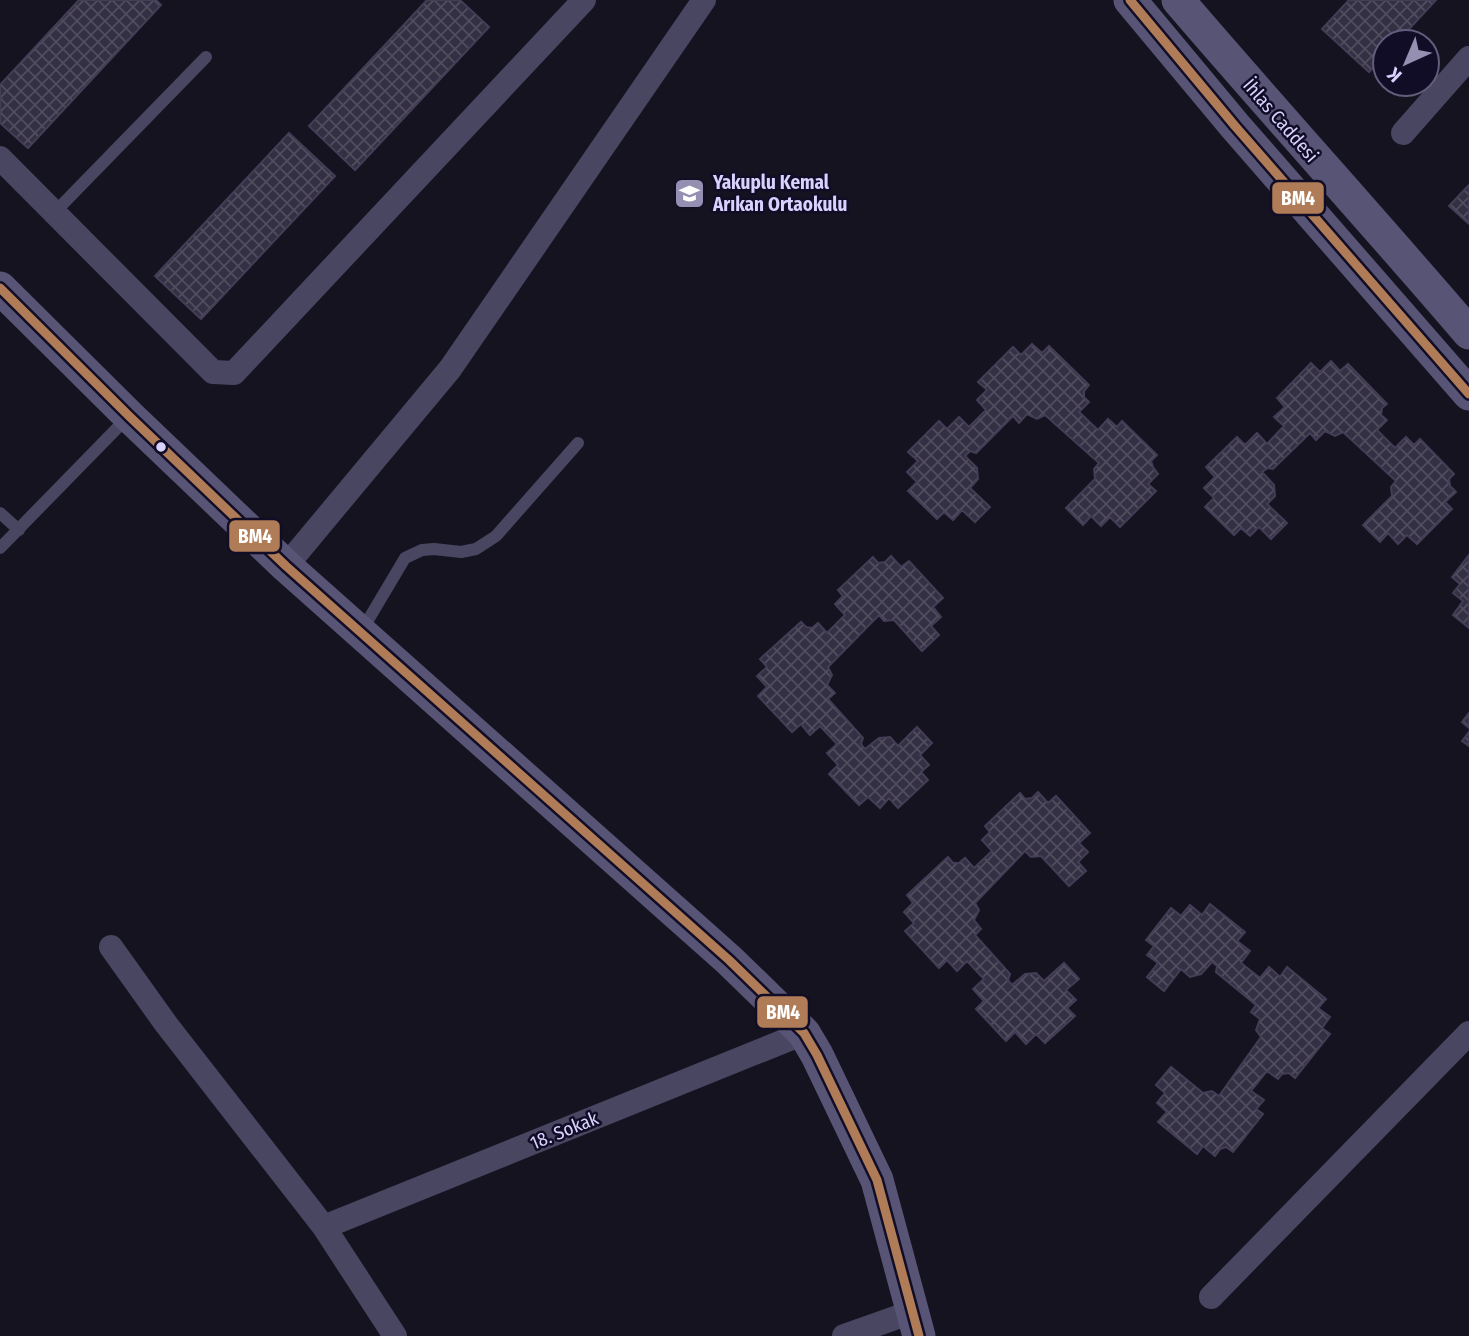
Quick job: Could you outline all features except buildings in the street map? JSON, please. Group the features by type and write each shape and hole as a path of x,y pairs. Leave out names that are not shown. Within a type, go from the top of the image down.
{"main road":[{"name":"İhlas Caddesi","path":"1130,0 1235,126 1469,394"},
{"name":"İhlas Caddesi","path":"1178,0 1469,333"},
{"path":"1235,126 1263,100"},
{"path":"0,288 286,566 729,960 804,1033 877,1180 916,1324"}],"street":[{"path":"0,158 212,372 234,373 583,0"},
{"path":"286,566 450,369 704,0"},
{"path":"1402,133 1469,58"},
{"path":"111,947 166,1024 324,1227 395,1336"},
{"name":"18. Sokak","path":"324,1227 804,1033"},
{"path":"1211,1297 1469,1033"},
{"path":"844,1336 916,1324"}],"lane":[{"path":"54,213 206,57"},
{"path":"0,548 129,416"},
{"path":"361,632 405,558 422,550 461,552 487,544 579,443"},
{"path":"0,513 19,530"}],"transit line":[{"name":"BM4","path":"1130,0 1235,126 1469,394"},
{"name":"BM4","path":"0,288 286,566 729,960 804,1033 877,1180 919,1336"}],"place":[{"name":"Yakuplu Kemal Arıkan Ortaokulu","path":"690,193"}]}
